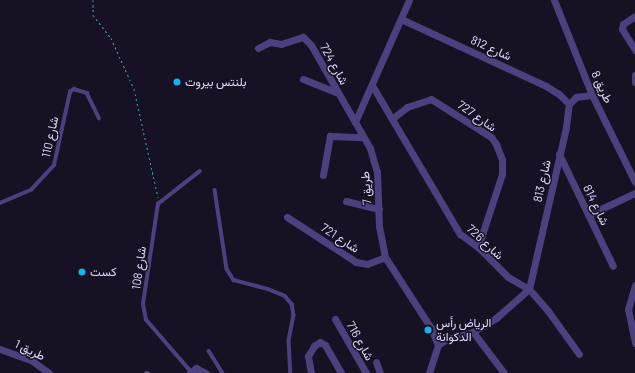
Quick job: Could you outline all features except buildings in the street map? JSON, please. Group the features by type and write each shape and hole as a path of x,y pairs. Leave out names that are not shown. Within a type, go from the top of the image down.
{"street":[{"path":"355,122 373,87 409,0"},
{"name":"طريق 8","path":"554,0 592,95 633,174 635,182"},
{"path":"635,16 623,24 622,29 635,50"},
{"name":"شارع 812","path":"401,19 546,86 559,94 569,104"},
{"name":"شارع 724","path":"258,48 270,42 281,44 303,37 311,45 336,92 355,122"},
{"path":"635,75 635,82"},
{"path":"303,79 336,92"},
{"name":"شارع 726","path":"373,87 393,118 460,234 478,247 498,268 529,289 548,311 579,354"},
{"path":"569,104 576,97 592,95"},
{"name":"شارع 727","path":"393,118 414,104 431,99 491,137 496,144 502,160 502,174 478,247"},
{"name":"شارع 813","path":"529,289 569,104"},
{"name":"7 طريق","path":"355,122 370,148 377,172 381,244 385,257 430,328 438,345"},
{"path":"323,175 330,136 363,137"},
{"name":"شارع 814","path":"559,154 613,266"},
{"path":"588,215 635,193"},
{"path":"346,201 378,209"},
{"name":"شارع 721","path":"287,217 356,262 367,264 385,257"},
{"path":"635,285 628,309 635,343"},
{"path":"429,373 438,345 456,336 473,332 496,318 529,289"},
{"name":"شارع 716","path":"336,319 366,373"},
{"path":"473,332 504,373"},
{"path":"312,373 309,351 320,342 325,345 341,373"},
{"name":"طريق 1","path":"0,349 31,360 49,373"},
{"path":"376,362 380,373"},
{"path":"190,372 196,368 206,373"}],"lane":[{"name":"شارع 110","path":"0,203 31,190 54,165 70,92 74,89 87,93 99,118"},
{"path":"158,204 200,172"},
{"path":"215,190 227,270 234,280 268,289 285,296 292,304 294,315 289,340 291,373"},
{"name":"شارع 108","path":"158,204 143,313 154,331 190,372"},
{"path":"208,351 223,373"}],"path":[{"path":"93,0 93,15 111,38 134,89 156,180 158,204"}],"place":[{"name":"بلنتس بيروت","path":"177,82"},
{"name":"كست","path":"82,272"},
{"name":"الرياض رأس الدكوانة","path":"428,330"}]}
